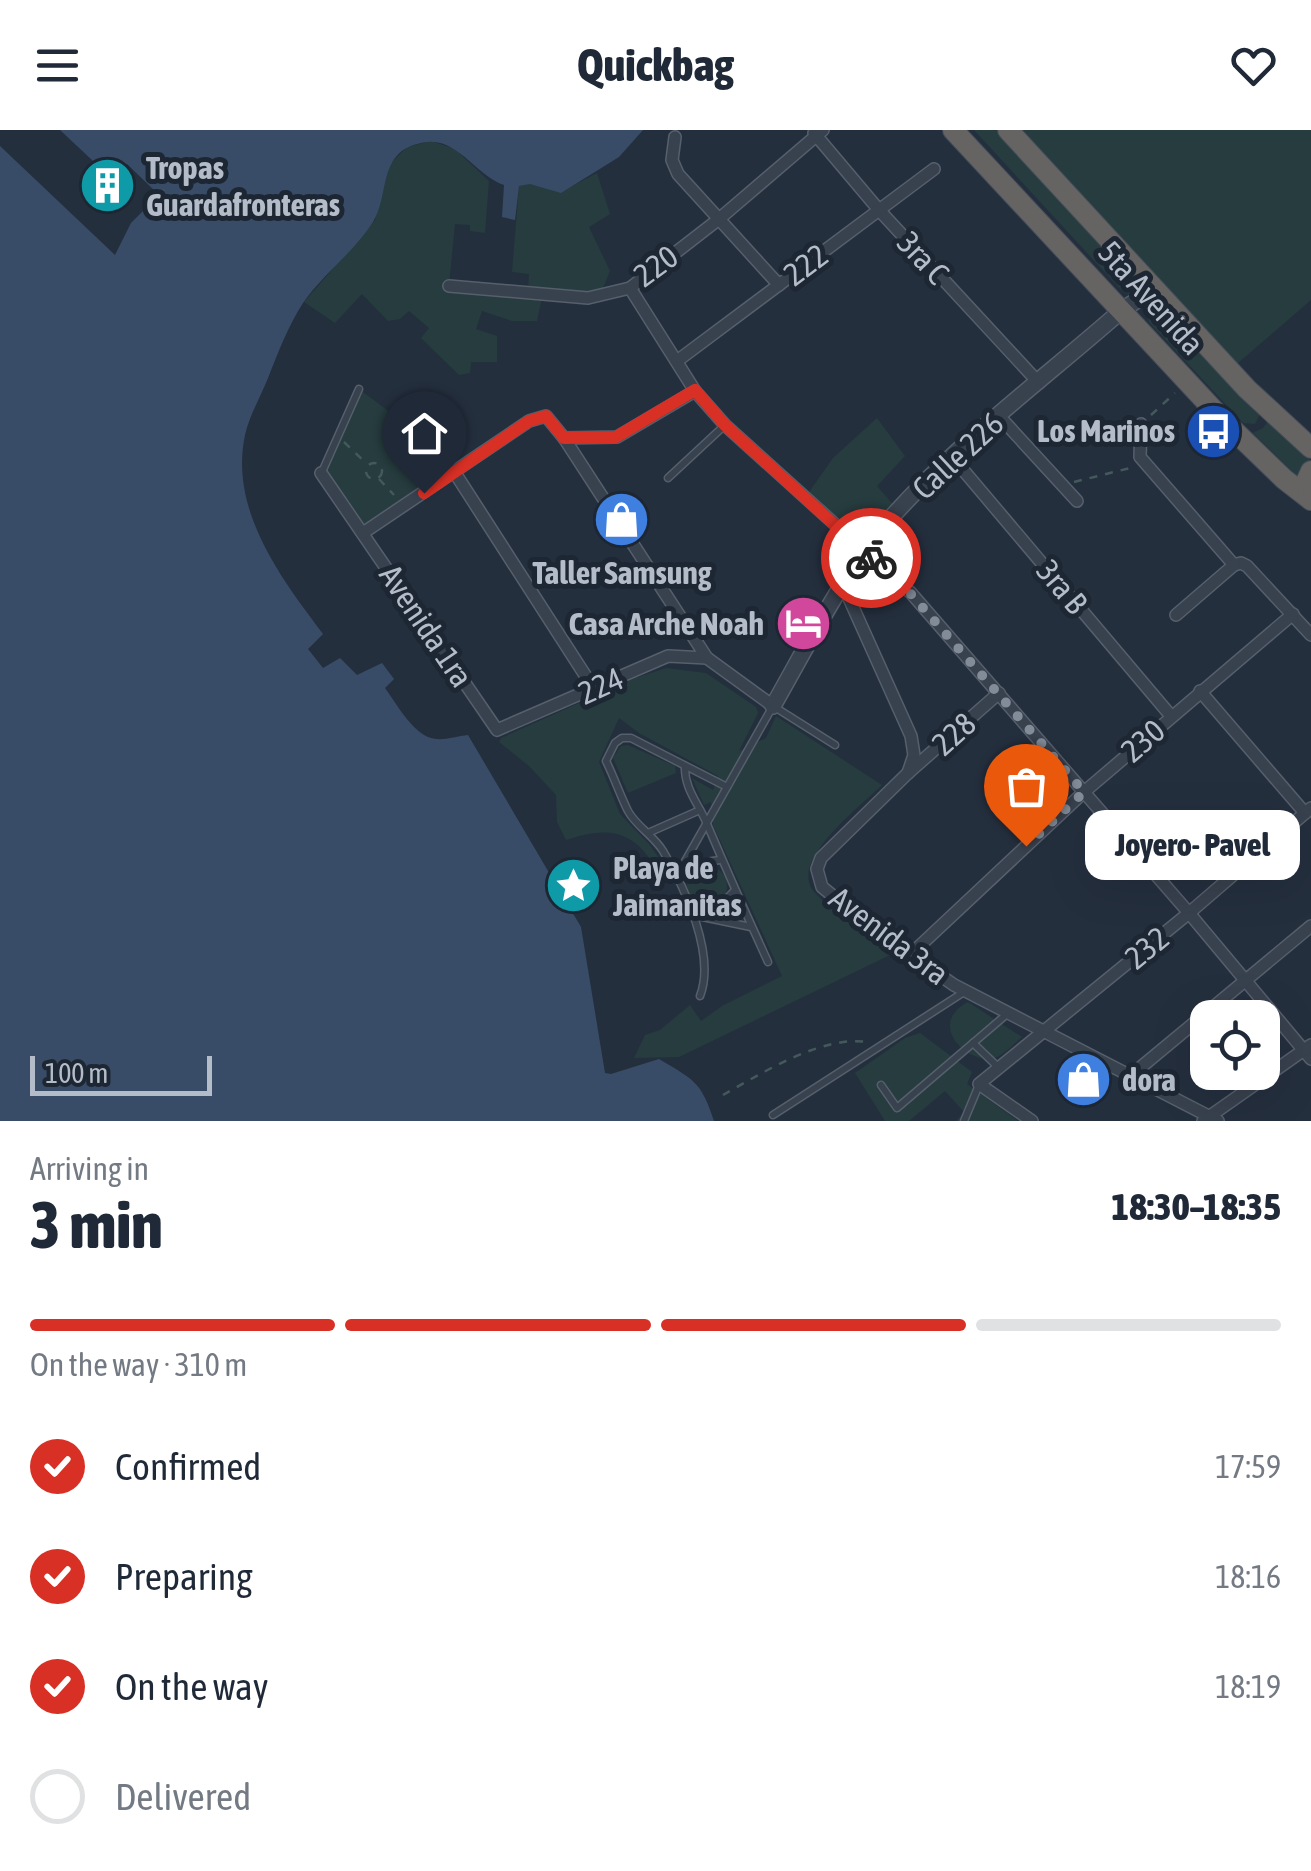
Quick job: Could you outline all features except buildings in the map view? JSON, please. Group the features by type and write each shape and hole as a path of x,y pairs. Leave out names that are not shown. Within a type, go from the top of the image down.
{"highway":[{"name":"5ta Avenida","path":"954,130 1187,382 1284,479 1311,500"},
{"name":"5ta Avenida","path":"1008,130 1263,405 1311,448"},
{"path":"1238,431 1261,426 1263,405"},
{"path":"1311,470 1306,482 1311,500"}],"street":[{"name":"3ra C","path":"817,132 879,210 1038,383"},
{"name":"220","path":"450,286 588,298 630,288 719,219 817,132"},
{"path":"675,137 672,160 678,174 778,285"},
{"name":"222","path":"677,361 934,169"},
{"name":"Calle 226","path":"773,706 843,585 891,518 999,416 1142,297 1150,284"},
{"path":"630,288 695,390 725,425 910,593 1309,1052 1211,1119"},
{"path":"564,438 616,437 695,390"},
{"path":"363,533 529,421 546,416 708,658 773,706"},
{"path":"999,416 1077,501"},
{"path":"1141,424 1140,456 1234,565"},
{"name":"3ra B","path":"953,458 1171,716"},
{"name":"Avenida 1ra","path":"321,473 497,730"},
{"path":"455,473 594,689"},
{"path":"1176,615 1241,562 1311,634"},
{"path":"843,585 911,736 914,755 908,773"},
{"name":"230","path":"910,955 1084,792 1293,614"},
{"name":"224","path":"497,730 668,656 708,658"},
{"path":"1200,691 1308,810"},
{"name":"228","path":"908,773 999,693"},
{"name":"Avenida 3ra","path":"908,773 821,858 817,869 822,887 910,955 966,992 1211,1119"},
{"name":"232","path":"979,1084 1189,914 1308,810"},
{"path":"1129,1077 1311,926"},
{"path":"979,1084 1027,1120"}],"lane":[{"path":"321,473 359,389"},
{"path":"668,478 725,425"},
{"path":"773,706 835,745"},
{"name":"Calle 226","path":"683,865 773,706"},
{"path":"700,996 706,981 705,954 692,915 662,850 630,815 606,761 622,738 630,738 727,786"},
{"path":"686,766 686,784 708,818 720,860 768,962"},
{"path":"648,833 700,810"},
{"path":"676,879 683,865 720,860"},
{"path":"708,918 734,890"},
{"path":"692,915 752,927"},
{"path":"772,1115 966,992"},
{"path":"881,1085 897,1108 1007,1014"},
{"path":"974,1043 998,1068"},
{"path":"964,1121 979,1084"}],"path":[{"path":"160,195 164,190"},
{"path":"1141,424 1187,382"},
{"path":"338,436 368,465"},
{"path":"368,465 376,462 380,466 378,478"},
{"path":"1063,484 1146,464"},
{"path":"368,465 367,474 378,478 405,506"},
{"path":"723,1096 806,1052 856,1040 880,1044"}],"green space":[{"path":"974,130 1002,130 1140,286 1130,295 1123,292"},
{"path":"1008,130 1311,130 1311,300 1230,370"},
{"path":"431,141 455,149 489,181 485,233 470,231 470,225 455,224 449,285 528,291 529,274 512,272 519,186 530,183 561,192 597,173 610,214 589,227 610,271 600,295 543,293 537,321 512,321 482,311 476,329 497,336 497,362 471,362 470,373 459,375 421,338 429,328 409,311 400,319 388,321 362,294 335,323 304,302 375,220 390,164 407,147"},
{"path":"1154,301 1261,412 1255,424 1243,423 1149,322 1145,309"},
{"path":"359,389 387,410 424,493 363,533 321,473"},
{"path":"877,418 905,456 877,486 895,507 861,544 807,495 833,458"},
{"path":"1268,421 1311,456 1301,480 1253,433"},
{"path":"666,668 706,673 756,707 758,713 739,751 766,738 776,716 882,785 832,833 812,862 808,876 817,895 890,955 679,1057 634,1058 645,1035 660,1030 690,1005 701,1021 782,976 713,825 711,802 704,805 692,778 713,790 718,776 619,718 599,762 620,814 664,865 656,869 638,846 618,834 594,833 566,840 557,822 556,795 499,742 635,678"},
{"path":"628,745 675,766 676,773 628,793 613,758 621,746"},
{"path":"707,866 721,872 727,886 721,900 707,906 693,900 687,886 693,872"},
{"path":"968,1002 1022,1037 997,1057 986,1059 965,1050 956,1042 950,1022"},
{"path":"920,1033 972,1072 967,1084 1018,1121 956,1121 964,1112 945,1091 909,1121 885,1121 855,1073 905,1038"}],"water":[{"path":"60,130 643,130 619,157 561,193 530,184 519,186 515,220 502,217 504,185 449,146 428,142 400,153 392,162 373,222 311,292 293,321 249,421 242,463 245,490 262,542 323,634 308,649 323,668 340,658 357,675 382,663 394,679 385,688 420,732 436,739 468,735 581,927 605,1073 659,1059 695,1083 714,1121 0,1121 0,146 115,255 131,223 159,195 127,164 109,176"}],"way so far":[{"path":"871,558 910,593 1084,792 1026,846"}],"place":[{"name":"Tropas Guardafronteras","path":"107,186"},
{"name":"Los Marinos","path":"1214,431"},
{"name":"Taller Samsung","path":"622,519"},
{"name":"Casa Arche Noah","path":"803,624"},
{"name":"Joyero- Pavel","path":"1026,846"},
{"name":"Playa de Jaimanitas","path":"574,886"},
{"name":"dora","path":"1083,1080"}],"route":[{"path":"424,493 529,421 546,416 564,438 616,437 695,390 725,425 871,558"}]}
